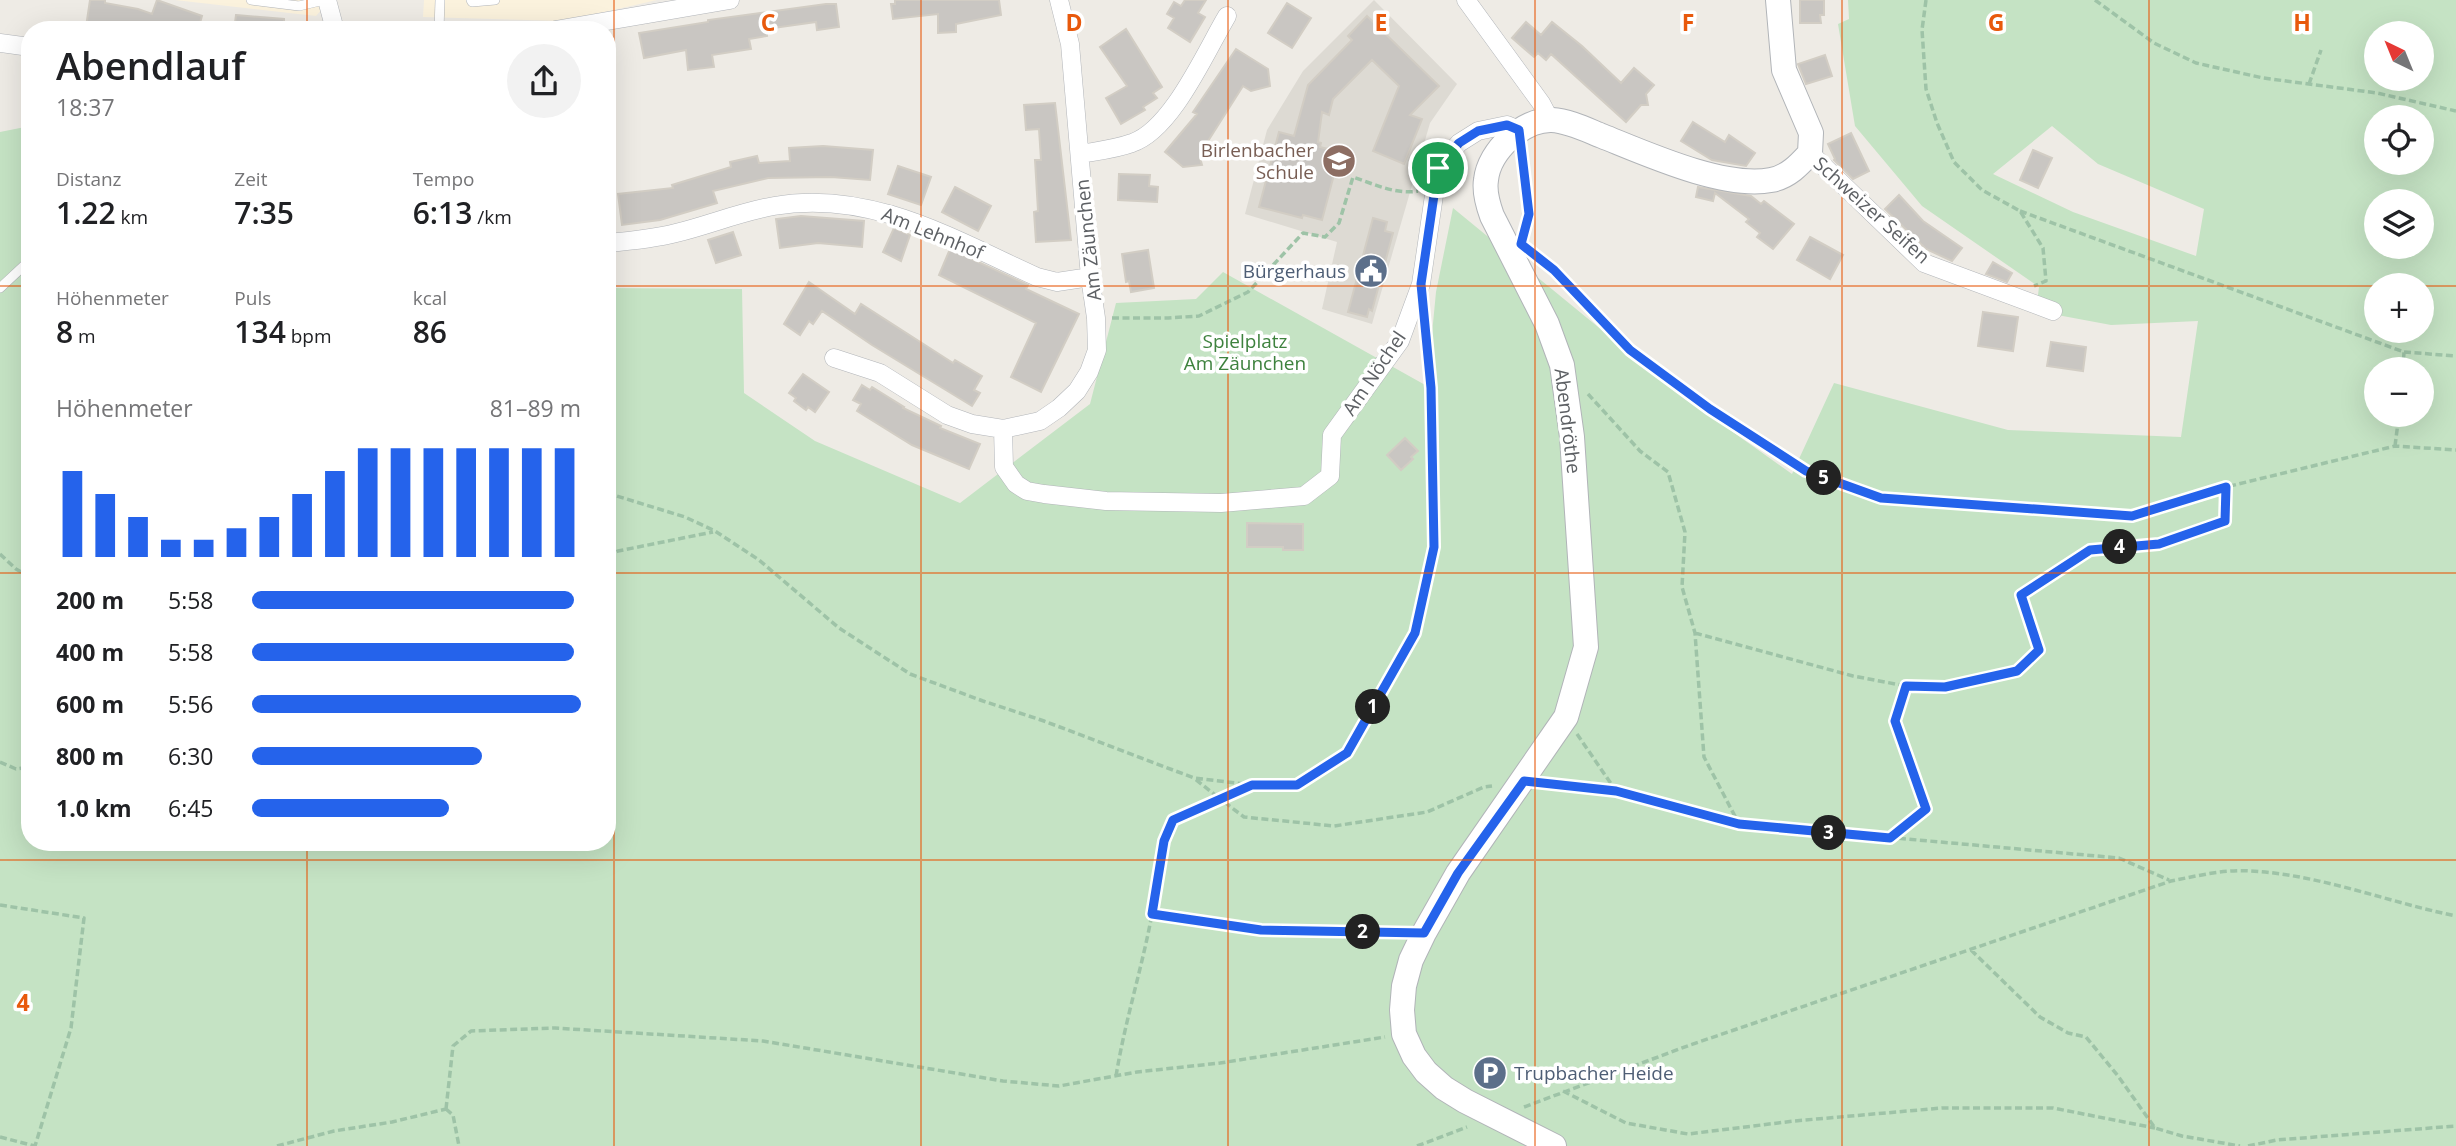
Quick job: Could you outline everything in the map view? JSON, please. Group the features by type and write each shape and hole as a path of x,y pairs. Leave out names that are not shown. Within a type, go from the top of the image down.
{"street":[{"path":"325,0 332,21"},
{"path":"608,21 730,0"},
{"name":"Am Zäunchen","path":"834,358 880,373 947,415 972,424 1003,429 1040,421 1059,408 1076,391 1089,372 1097,350 1096,318 1090,277 1070,44 1059,0"},
{"path":"1466,0 1541,103 1550,120 1575,126 1675,164 1711,175 1748,181 1772,180 1794,170 1810,153 1811,133 1784,69 1778,0"},
{"path":"1080,154 1134,143 1157,128 1174,107 1227,16"},
{"path":"0,43 21,46"},
{"name":"Abendröthe","path":"1404,1034 1402,1010 1410,960 1458,873 1566,717 1586,647 1572,437 1562,365 1517,251 1492,216 1486,198 1490,163 1500,147 1519,130 1550,120"},
{"name":"Am Nöchel","path":"1003,429 1003,467 1016,484 1027,492 1106,501 1188,503 1304,496 1330,477 1332,435 1400,341 1421,284 1438,168 1459,143 1478,131 1507,125 1519,130"},
{"name":"Schweizer Seifen","path":"1810,153 1924,262 2053,311"},
{"name":"Am Lehnhof","path":"616,242 676,233 774,206 811,203 877,209 902,217 1037,277 1057,282 1090,277"},
{"path":"1404,1034 1414,1056 1426,1072 1444,1088 1496,1118 1554,1146"}],"lane":[{"path":"251,0 299,6 325,0"},
{"path":"439,21 440,0"},
{"path":"471,0 495,0"},
{"path":"1517,251 1529,214 1519,130"},
{"path":"0,288 21,268"}],"path":[{"path":"1926,0 1922,30 1926,89 1954,162 1982,190 2020,211 2404,352 2456,356"},
{"path":"2095,0 2154,43 2196,64 2309,85 2377,93 2456,111"},
{"path":"2309,85 2321,50"},
{"path":"1096,318 1199,316 1248,292 1303,233 1325,237 1339,223 1353,177 1392,190 1410,192 1435,187"},
{"path":"2010,295 2046,281 2043,248 2020,211"},
{"path":"1517,251 1554,270 1630,350 1710,409 1806,471 1881,498 2132,516 2226,487 2395,446 2456,450"},
{"path":"616,496 685,517 715,531 759,560 839,628 910,674 1194,778 1252,785 1297,785 1347,753 1415,633 1434,547 1431,388 1425,323"},
{"path":"2404,352 2404,357"},
{"path":"1588,394 1640,451 1668,472 1685,532 1682,587 1695,633 1704,757 1739,824"},
{"path":"2395,446 2397,427"},
{"path":"1695,633 1853,676 1906,686 1945,687 2017,671 2039,650 2021,595 2090,550 2159,544 2225,521 2226,487"},
{"path":"616,552 715,531"},
{"path":"0,554 21,572"},
{"path":"1890,838 1926,809 1895,721 1906,686"},
{"path":"1566,717 1616,791"},
{"path":"0,762 16,769 21,768"},
{"path":"1194,778 1244,817 1334,826 1427,813 1484,787 1524,781 1616,791 1739,824 2119,858 2171,881"},
{"path":"1116,1076 1122,1037 1152,914 1164,841 1173,820 1252,785"},
{"path":"1417,1146 1563,1091 2171,881 2216,873 2249,871 2309,878 2456,916"},
{"path":"0,905 84,918 71,1028 35,1146 0,1137"},
{"path":"1152,914 1261,930 1424,933"},
{"path":"1972,950 2040,1017 2068,1033 2085,1037 2118,1076 2155,1128"},
{"path":"446,1109 453,1046 471,1031 555,1028 763,1041 1003,1081 1059,1086 1404,1034"},
{"path":"1563,1091 1626,1123 1688,1134 1794,1121 1942,1108 2053,1108 2240,1146"},
{"path":"276,1146 334,1131 392,1122 446,1109"},
{"path":"446,1109 453,1115 459,1146"},
{"path":"2248,1146 2277,1140 2456,1126"}],"shaded area":[{"path":"175,0 330,0 316,16"},
{"path":"424,0 657,0 565,21 423,17"},
{"name":"Birlenbacher Schule","path":"1374,0 1457,84 1430,123 1372,324 1322,309 1337,242 1245,214 1267,130 1303,71"}],"green space":[{"name":"Spielplatz Am Zäunchen","path":"1848,0 2456,0 2456,1146 0,1146 0,132 21,128 21,851 616,851 616,288 742,289 744,393 815,441 960,503 1090,404 1116,303 1196,299 1223,272 1427,386 1436,292 1453,208 1681,395 1792,474 1834,383 2008,430 2181,437 2198,321 2111,325 2036,311 2039,287 1922,206 1855,126 1838,24 1849,19","holes":["2052,126 2098,164 2204,209 2196,256 2073,212 1993,174"]}],"building":[{"path":"90,0 105,0 105,3 152,14 157,0 202,16 201,21 87,21"},
{"path":"895,0 999,0 1001,15 956,24 956,32 938,33 938,14 893,19 891,4 895,4"},
{"path":"1185,0 1206,0 1198,13 1205,17 1190,42 1168,28 1174,18 1167,14 1174,2 1181,6"},
{"path":"1800,0 1824,0 1821,23 1800,23"},
{"path":"1287,3 1311,18 1292,48 1268,33"},
{"path":"836,4 839,27 817,30 816,22 766,29 767,36 749,39 751,49 712,55 714,67 688,70 686,50 644,58 639,33 708,20"},
{"path":"236,15 284,19 284,21 235,21"},
{"path":"1367,16 1439,86 1410,115 1422,119 1404,164 1373,151 1399,86 1372,60 1333,99 1329,115 1322,112 1318,142 1321,143 1320,147 1340,152 1322,220 1259,207 1279,132 1294,136 1308,85 1352,40 1348,36"},
{"path":"1526,22 1541,35 1552,22 1621,83 1634,68 1654,85 1646,94 1648,105 1641,105 1626,122 1551,54 1546,60 1538,53 1534,57 1512,38"},
{"path":"1126,29 1162,87 1153,93 1157,98 1143,107 1145,110 1121,124 1106,98 1127,86 1100,47"},
{"path":"1236,49 1268,69 1270,86 1251,91 1243,86 1203,149 1206,151 1200,158 1202,165 1183,167 1165,152 1197,114 1193,112"},
{"path":"1825,55 1832,76 1806,84 1798,64"},
{"path":"1055,103 1071,240 1036,242 1034,212 1038,211 1035,160 1041,160 1039,129 1026,130 1024,105"},
{"path":"1693,122 1725,142 1729,135 1755,153 1746,166 1712,160 1681,141"},
{"path":"1851,133 1869,171 1853,179 1834,160 1828,144"},
{"path":"823,146 873,150 870,180 831,177 768,178 713,191 717,203 660,220 622,225 618,194 673,188 672,185 731,167 730,162 757,156 759,163 790,161 789,148"},
{"path":"2033,150 2052,158 2038,188 2020,180"},
{"path":"898,166 931,177 921,205 888,194"},
{"path":"1119,174 1150,175 1149,186 1158,187 1157,202 1118,200"},
{"path":"955,187 991,206 978,231 942,212"},
{"path":"1698,187 1751,196 1761,204 1764,201 1794,224 1773,249 1757,237 1760,233 1746,222 1749,219 1715,193 1713,201 1696,197"},
{"path":"1899,195 1923,221 1962,248 1952,261 1926,249 1885,209"},
{"path":"801,216 864,221 862,247 818,243 780,248 776,219"},
{"name":"Bürgerhaus","path":"1373,218 1387,222 1385,231 1393,233 1372,311 1369,309 1367,317 1348,312"},
{"path":"894,228 910,235 901,261 883,252"},
{"path":"733,232 741,255 716,263 708,240"},
{"path":"1810,237 1843,255 1830,279 1797,260"},
{"path":"950,249 1028,285 1026,289 1079,314 1041,392 1011,377 1036,323 939,275"},
{"path":"1148,250 1154,288 1131,292 1129,281 1126,282 1122,254"},
{"path":"1993,262 2012,273 2007,282 1986,274"},
{"path":"809,282 855,314 861,304 953,363 955,360 982,376 974,390 980,393 972,406 822,311 813,324 809,321 800,335 784,324"},
{"path":"1983,312 2018,317 2013,351 1978,346"},
{"path":"2051,342 2086,347 2083,371 2047,366"},
{"path":"803,374 829,392 815,412 808,407 806,410 794,401 796,398 789,393"},
{"path":"862,385 870,390 872,387 903,408 941,426 940,428 980,444 969,469 912,445 857,411 861,404 853,400"},
{"path":"1405,438 1418,451 1401,470 1387,455"},
{"path":"1247,523 1303,524 1303,550 1247,547"}],"place":[{"name":"Birlenbacher Schule","path":"1339,161"},
{"name":"Bürgerhaus","path":"1371,271"},
{"name":"Trupbacher Heide","path":"1490,1073"}],"route":[{"path":"1507,125 1519,130 1529,214 1521,244 1554,270 1630,350 1710,409 1806,471 1881,498 2132,516 2226,487 2225,521 2159,544 2090,550 2021,595 2039,650 2017,671 1945,687 1906,686 1895,721 1926,809 1890,838 1739,824 1616,791 1524,781 1458,873 1424,933 1261,930 1152,914 1164,841 1173,820 1252,785 1297,785 1347,753 1415,633 1434,547 1431,388 1421,284 1438,168 1459,143 1478,131 1507,125"}]}
